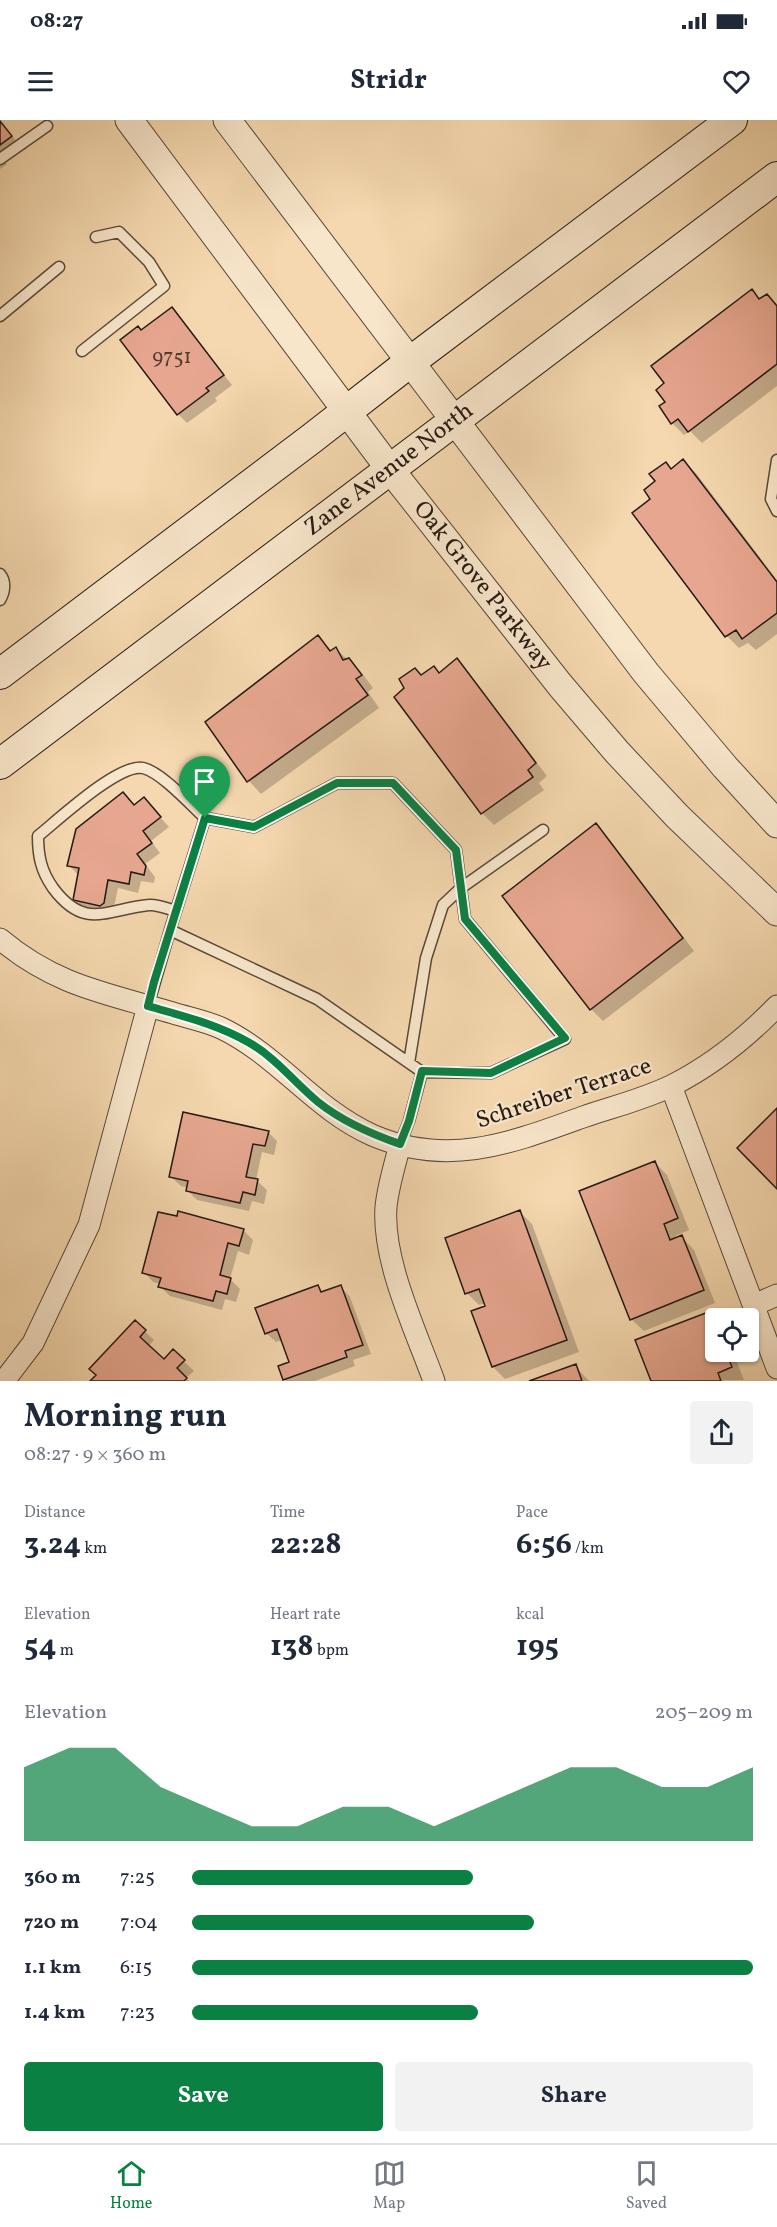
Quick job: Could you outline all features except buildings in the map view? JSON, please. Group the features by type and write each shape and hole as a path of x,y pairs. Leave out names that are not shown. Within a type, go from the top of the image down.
{"main road":[{"path":"0,674 732,120"},
{"name":"Zane Avenue North","path":"0,764 777,177"}],"street":[{"name":"Oak Grove Parkway","path":"129,120 389,468 560,685 617,752 677,816 777,912"},
{"path":"227,120 572,577 674,708 777,824"},
{"name":"Schreiber Terrace","path":"0,939 34,965 66,981 103,995 219,1027 250,1043 281,1067 319,1102 373,1135 400,1144 441,1151 477,1150 515,1142 671,1086 706,1066 742,1040 777,1006"},
{"path":"5,1378 33,1343 89,1225 148,1006"},
{"path":"671,1086 777,1368"},
{"path":"400,1144 386,1208 387,1236 392,1266 434,1381"},
{"path":"754,1305 777,1295"}],"lane":[{"path":"0,159 47,126"},
{"path":"82,351 164,286 149,262 119,232 96,237"},
{"path":"0,316 59,267"},
{"path":"777,460 771,499 777,511"},
{"path":"0,574 4,579 3,594 0,600"},
{"path":"170,930 317,999 422,1071 491,1073 565,1038 465,919 456,850 393,783 337,783 254,827 205,818 170,785 144,768 129,769 114,776 38,836 38,854 50,883 62,900 80,913 101,914 151,904 176,911"},
{"path":"148,1006 205,818"},
{"path":"409,1063 426,957 442,905 461,888 543,830"},
{"path":"400,1144 409,1121 422,1071"}],"route":[{"path":"337,783 393,783 456,850 465,919 565,1038 491,1073 422,1071 409,1121 400,1144 373,1135 319,1102 281,1067 250,1043 219,1027 148,1006 205,818 254,827 337,783"}]}
